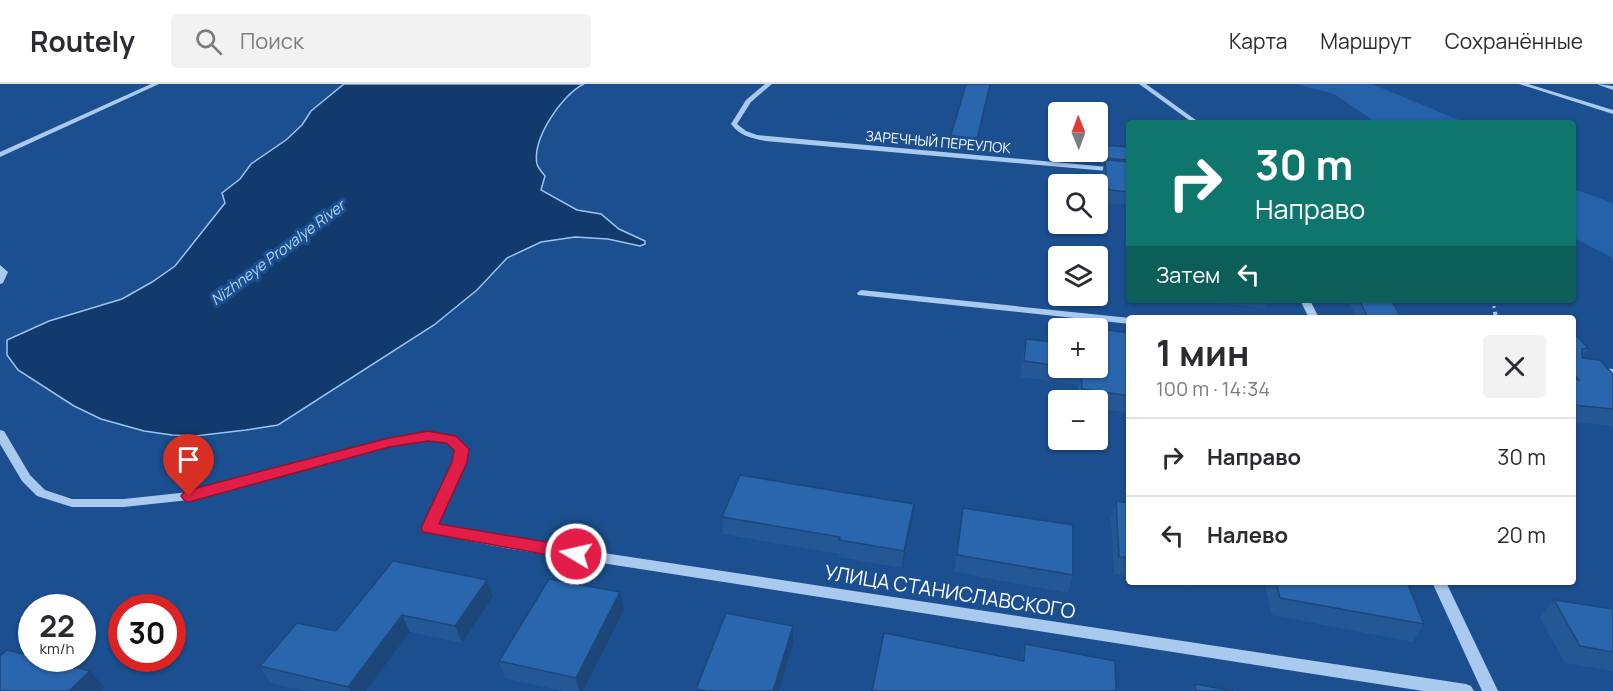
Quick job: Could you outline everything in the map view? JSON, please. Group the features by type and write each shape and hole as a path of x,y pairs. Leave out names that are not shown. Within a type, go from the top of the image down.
{"street":[{"path":"0,155 156,84"},
{"name":"ЗАРЕЧНЫЙ ПЕРЕУЛОК","path":"769,84 753,95 740,111 734,124 744,134 765,139 1126,171"},
{"path":"1142,84 1193,120"},
{"path":"1522,84 1613,112"},
{"path":"1601,84 1613,88"},
{"path":"0,268 4,272 0,281"},
{"path":"861,293 1126,321"},
{"path":"1576,368 1613,372"},
{"name":"УЛИЦА СТАНИСЛАВСКОГО","path":"0,434 26,478 41,493 82,503 124,503 189,496 389,442 428,436 450,439 462,449 460,462 429,528 505,543 1466,691"},
{"path":"1440,585 1490,691"}],"shaded area":[{"path":"1296,84 1372,84 1459,120 1373,120 1334,94"},
{"path":"1576,190 1613,203 1613,258 1576,239"}],"water":[{"name":"Nizhneye Provalye River","path":"344,84 584,84 575,89 558,107 539,142 538,166 545,176 541,190 577,210 601,214 619,229 645,241 645,244 640,246 608,239 575,237 541,242 507,258 477,290 434,325 278,425 195,436 144,431 101,419 74,406 18,370 7,355 7,340 49,321 122,299 175,266 225,203 222,193 240,179 251,164 286,140 302,125 311,111"}],"building":[{"path":"966,84 990,84 977,140 950,138"},
{"path":"1108,146 1126,147 1126,160 1108,158"},
{"path":"1105,162 1126,162 1126,192 1110,190"},
{"path":"1360,303 1393,303 1399,315 1366,315"},
{"path":"1108,330 1126,332 1126,395 1108,393 1108,390 1082,389 1081,378 1108,378"},
{"path":"1576,335 1588,348 1582,349 1582,358 1600,360 1613,374 1613,409 1576,405 1576,379 1579,380 1576,376"},
{"path":"1026,339 1048,342 1048,364 1024,361"},
{"path":"740,475 914,504 904,551 839,540 840,537 722,517"},
{"path":"1116,501 1126,502 1126,558 1119,557"},
{"path":"963,508 1073,525 1073,575 957,555"},
{"path":"393,561 487,580 455,626 402,615 348,687 260,666 297,623 336,631"},
{"path":"549,579 620,592 576,678 499,661"},
{"path":"1277,585 1408,585 1424,624 1280,598"},
{"path":"1554,600 1613,609 1613,652 1580,646"},
{"path":"726,613 793,626 773,691 696,689"},
{"path":"884,633 1024,661 1025,644 1115,661 1116,691 872,691"},
{"path":"7,650 18,653 18,672 89,672 69,691 0,691 0,656"},
{"path":"1195,684 1233,691 1196,691"}],"route":[{"path":"189,496 313,465 389,442 428,436 450,439 462,449 460,462 429,528 576,554"}]}
